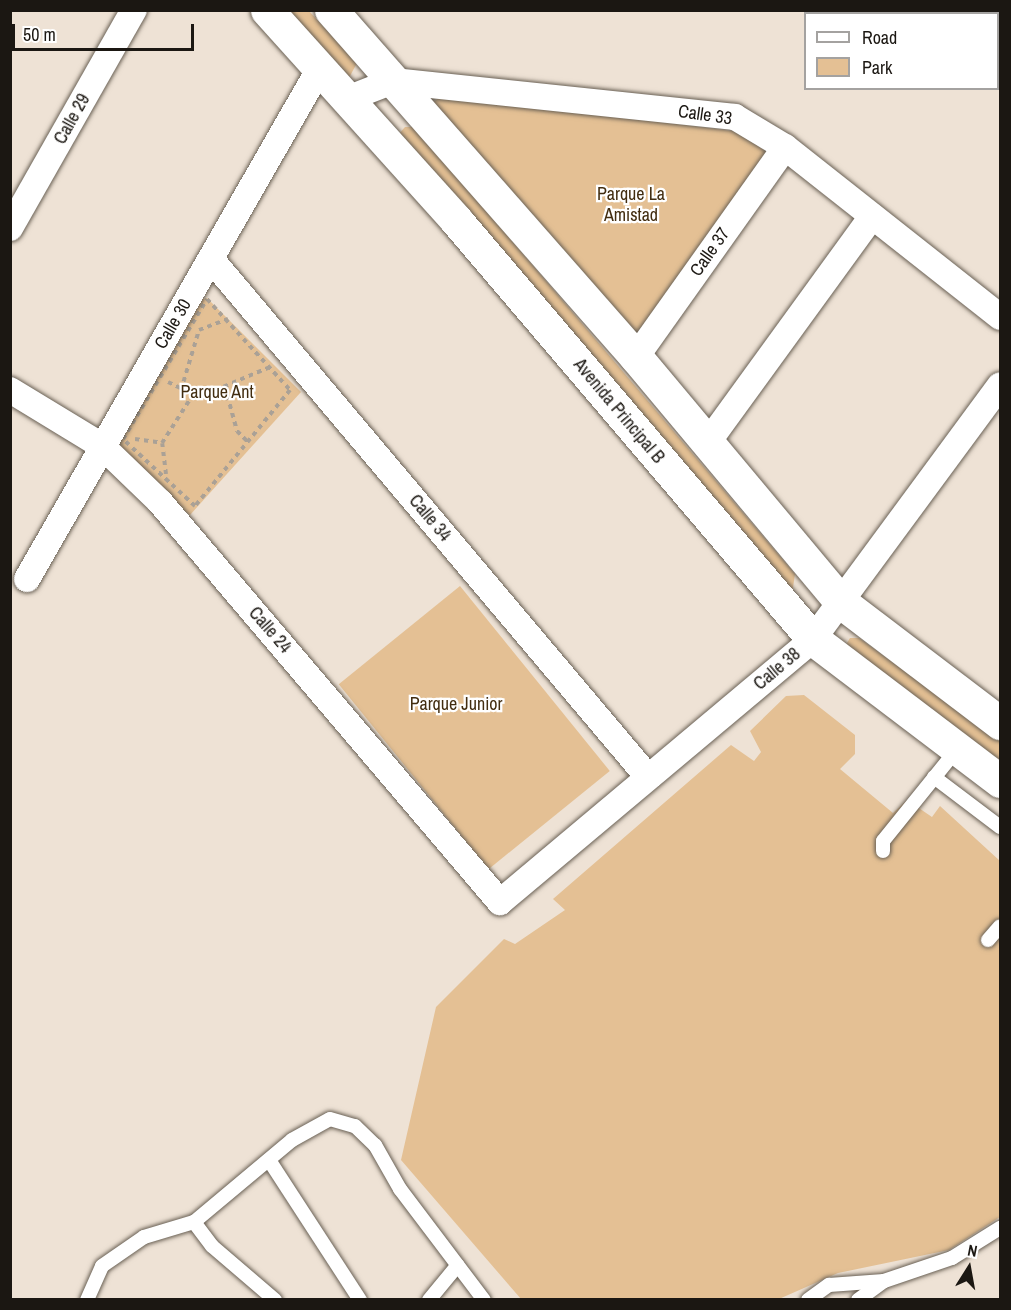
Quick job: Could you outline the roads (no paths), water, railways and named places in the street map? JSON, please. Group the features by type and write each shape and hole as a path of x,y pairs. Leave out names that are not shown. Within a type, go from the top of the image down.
{"main road":[{"name":"Avenida Principal B","path":"267,10 348,99 813,639 1000,781"},
{"path":"331,10 636,357 841,602 1000,722"}],"street":[{"name":"Calle 29","path":"10,228 134,10"},
{"name":"Calle 30","path":"27,579 320,68"},
{"name":"Calle 33","path":"348,99 393,81 735,117 785,147 1000,317"},
{"name":"Calle 37","path":"636,357 785,147"},
{"path":"708,442 872,216"},
{"name":"Calle 34","path":"211,259 648,777"},
{"name":"Calle 38","path":"500,902 813,639 1000,385"},
{"name":"Calle 24","path":"10,390 102,446 160,502 500,902"}],"lane":[{"path":"883,851 883,840 958,748"},
{"path":"934,777 1000,827"},
{"path":"988,940 1000,926"},
{"path":"87,1299 102,1266 144,1237 194,1222 268,1160 330,1119 355,1126 375,1145 400,1189 484,1299"},
{"path":"268,1160 360,1299"},
{"path":"194,1222 212,1246 275,1299"},
{"path":"808,1299 829,1285 884,1281 952,1258 1000,1228"},
{"path":"429,1299 458,1265"},
{"path":"858,1299 884,1281"}],"park label":[{"name":"Parque La Amistad","path":"631,205"},
{"name":"Parque Ant","path":"217,392"},
{"name":"Parque Junior","path":"456,704"}]}
